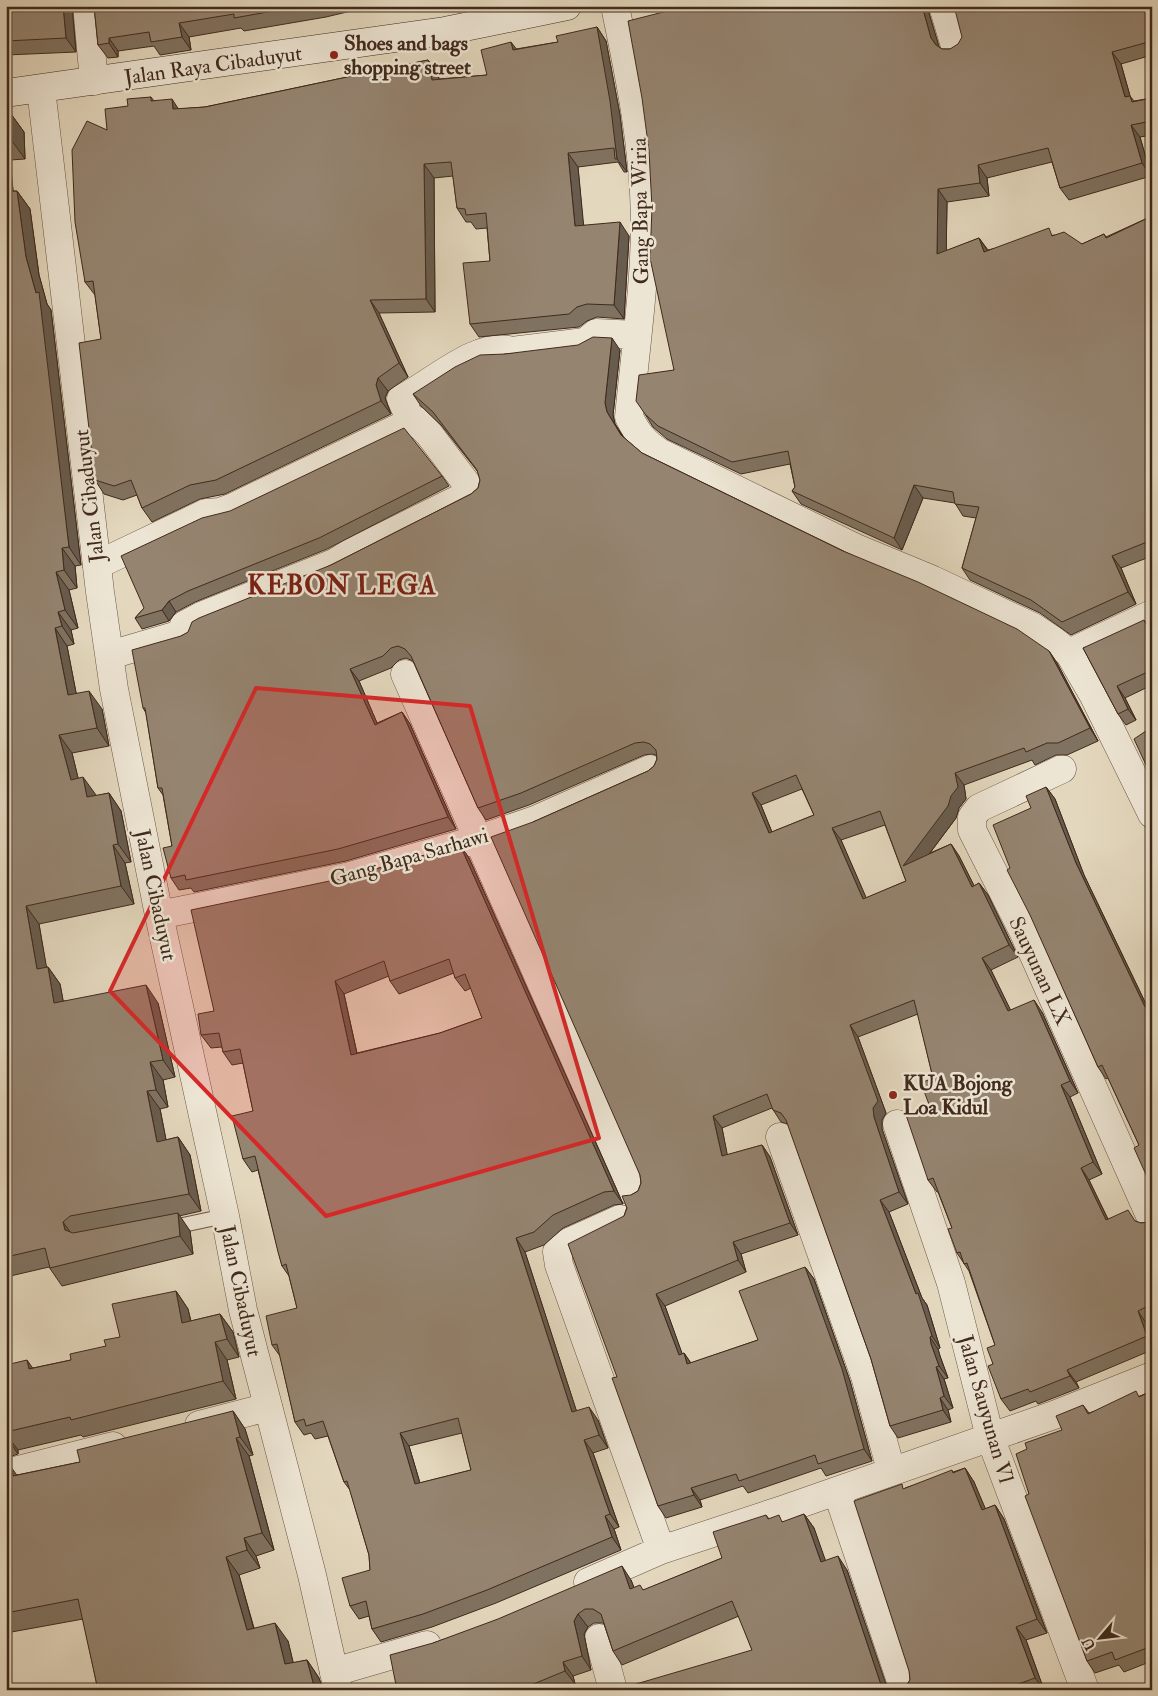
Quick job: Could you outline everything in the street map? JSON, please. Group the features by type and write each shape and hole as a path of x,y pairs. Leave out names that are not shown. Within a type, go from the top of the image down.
{"street":[{"path":"87,6 94,81"},
{"name":"Jalan Raya Cibaduyut","path":"6,93 445,31 567,6"},
{"name":"Gang Bapa Wiria","path":"615,6 640,138 645,220 630,417 636,432 645,443 659,452 858,549 932,580 1033,627 1069,653"},
{"path":"944,6 955,46"},
{"name":"Jalan Cibaduyut","path":"41,89 97,565 110,655 159,915 225,1216 243,1310 312,1575 336,1681"},
{"path":"411,421 401,399 476,353 502,348 512,351 585,342 596,333 637,336"},
{"path":"97,565 206,513 220,512 264,493 415,420 429,434 473,492 350,552 334,563 184,624 185,633 110,655"},
{"path":"1152,614 1069,653 1094,696 1152,814"},
{"path":"405,674 634,1193"},
{"path":"1119,747 1144,733"},
{"name":"Sauyunan LX","path":"1062,768 979,808 972,817 972,830 1024,933 1152,1220"},
{"name":"Gang Bapa Sarhawi","path":"159,915 350,876 479,839 535,820 650,769"},
{"name":"Jalan Sauyunan Vl","path":"897,1124 951,1283 990,1437 1086,1690"},
{"path":"780,1137 865,1376 891,1470"},
{"path":"620,1219 569,1242 557,1252 559,1265 661,1550"},
{"path":"566,1591 661,1550 990,1437 1121,1390 1152,1376"},
{"path":"176,1431 268,1407"},
{"path":"6,1473 138,1440"},
{"path":"836,1491 904,1690"},
{"path":"599,1638 614,1690"},
{"path":"336,1681 446,1639"}],"lane":[{"path":"150,1231 225,1216"}],"highlighted area":[{"path":"256,688 470,706 599,1138 326,1216 110,991"}],"building":[{"path":"6,6 63,6 66,38 6,41"},
{"path":"94,6 301,6 234,18 234,14 179,23 182,37 151,42 149,32 109,38 109,43 98,45"},
{"path":"688,6 688,9 702,6 922,6 931,38 942,49 950,49 958,44 962,37 954,6 1152,6 1152,41 1112,52 1125,97 1130,96 1132,102 1152,98 1152,121 1131,125 1142,163 1060,188 1048,148 978,165 980,183 938,189 937,254 979,238 984,252 1049,228 1052,236 1064,232 1082,244 1104,234 1106,238 1152,216 1152,540 1112,556 1128,592 1062,622 1031,600 962,568 979,507 955,504 953,492 914,485 894,538 792,491 795,487 788,451 732,462 658,426 645,414 636,401 639,375 674,370 650,258 652,208 649,151 642,98 628,21"},
{"path":"597,27 610,101 617,159 615,159 614,148 568,153 575,226 620,222 614,305 587,304 577,307 569,314 470,324 463,263 490,261 486,213 466,215 465,209 457,208 451,162 424,164 426,299 370,300 399,363 378,378 376,385 381,401 216,480 190,485 142,508 131,480 114,486 95,480 79,343 101,339 93,281 85,282 75,222 72,150 87,121 107,130 105,109 128,106 127,99 151,97 151,101 172,99 173,109 205,107 428,60 432,80 487,75 481,50 511,42 513,50 558,42 556,36"},
{"path":"6,114 11,114 12,141 6,141"},
{"path":"17,191 26,257 36,293 39,292 69,547 62,548 64,570 56,572 65,610 58,612 62,626 55,628 68,695 89,691 97,728 59,735 71,780 83,777 87,797 109,793 118,844 113,845 121,886 26,906 37,969 48,967 54,1003 146,985 163,1060 150,1062 156,1090 147,1091 157,1142 178,1137 189,1194 70,1216 63,1222 65,1230 73,1233 178,1213 180,1236 50,1268 45,1248 6,1257 6,192"},
{"path":"593,337 612,338 605,403 607,412 621,435 642,453 843,551 918,582 1017,629 1049,651 1090,728 1058,743 1047,743 1026,752 1024,748 955,773 958,787 951,796 948,806 903,866 951,844 972,887 979,883 1009,945 982,958 1008,1011 1034,1000 1070,1081 1061,1085 1093,1162 1081,1168 1106,1220 1128,1210 1135,1221 1141,1223 1152,1220 1152,1304 1138,1311 1147,1336 1067,1370 1070,1376 1030,1392 1028,1389 1001,1399 988,1366 993,1364 987,1348 995,1345 967,1263 964,1264 960,1252 957,1253 948,1229 952,1228 933,1178 928,1180 906,1115 930,1107 921,1083 933,1078 914,1000 850,1025 878,1101 873,1108 874,1117 899,1192 880,1200 916,1294 918,1293 932,1336 930,1337 931,1344 939,1366 936,1367 944,1396 940,1398 943,1410 890,1426 871,1359 786,1120 781,1113 773,1110 767,1094 713,1116 722,1156 762,1145 790,1223 733,1242 738,1260 656,1294 679,1355 684,1353 687,1364 758,1340 739,1291 805,1267 842,1369 864,1449 818,1464 815,1455 739,1481 736,1474 691,1488 694,1495 658,1506 612,1378 617,1377 568,1244 624,1216 627,1208 622,1196 631,1195 638,1191 641,1183 640,1175 491,837 533,822 648,771 654,766 657,759 656,750 650,744 644,742 635,743 521,793 478,808 411,656 405,649 398,646 391,648 383,656 350,669 375,725 402,712 448,817 338,849 186,880 185,875 171,878 163,848 172,846 162,788 158,788 145,708 143,708 132,650 181,636 188,632 192,622 199,618 331,565 471,494 478,488 480,480 477,470 433,412 413,394 455,367 480,355 505,354 578,345","holes":["796,775 814,815 769,833 752,793","880,811 906,881 863,899 832,828"]},
{"path":"404,428 442,476 319,538 188,591 169,601 162,610 135,618 144,608 121,556 202,518 230,511"},
{"path":"1144,620 1152,636 1152,670 1117,686 1128,709 1118,714 1083,648"},
{"path":"1152,727 1152,762 1146,765 1134,739"},
{"path":"1046,787 1076,863 1145,1007 1152,1004 1152,1188 1134,1148 1139,1145 1102,1065 1098,1067 1030,915 1007,870 1010,868 993,825 1031,808 1026,796"},
{"path":"460,845 614,1191 604,1192 553,1215 534,1232 516,1238 572,1412 589,1407 599,1435 584,1440 610,1514 605,1516 612,1537 487,1590 423,1614 372,1629 366,1601 350,1606 342,1578 370,1570 369,1555 347,1481 344,1482 323,1421 306,1426 304,1419 295,1422 277,1344 272,1345 266,1316 297,1308 286,1264 282,1266 278,1252 255,1156 243,1159 232,1116 253,1111 240,1049 223,1052 219,1033 201,1035 198,1014 214,1011 191,910 344,878","holes":["449,959 455,978 465,974 482,1018 440,1033 351,1055 335,981 384,961 390,981","458,1418 471,1470 415,1484 400,1433"]},
{"path":"176,1291 182,1323 220,1314 227,1339 215,1342 223,1381 71,1420 70,1417 6,1432 6,1365 27,1360 29,1369 71,1360 70,1354 106,1346 104,1340 120,1337 112,1304"},
{"path":"1136,1391 1139,1397 1152,1391 1152,1555 1146,1539 1147,1648 1115,1660 1112,1652 1087,1661 1025,1496 1029,1494 1016,1454 1027,1449 1025,1443 1062,1430 1056,1416 1083,1405 1088,1414"},
{"path":"233,1411 240,1437 236,1438 262,1533 244,1538 247,1550 226,1557 247,1630 275,1623 285,1664 307,1660 315,1690 98,1690 78,1599 6,1613 6,1468 11,1467 13,1476 80,1462 77,1450"},
{"path":"965,1468 982,1510 995,1505 1037,1619 1016,1627 1035,1678 1002,1690 901,1690 910,1680 909,1671 854,1501 902,1484 903,1489 952,1470 953,1473"},
{"path":"804,1514 821,1562 838,1556 880,1682 888,1690 638,1690 636,1684 752,1650 732,1601 613,1651 601,1614 593,1609 585,1609 578,1614 574,1621 582,1656 563,1662 565,1671 519,1690 397,1690 390,1655 433,1643 498,1619 622,1566 630,1589 640,1585 643,1590 722,1558 713,1532 766,1515 768,1519 779,1515 782,1522"}],"place":[{"name":"Shoes and bags shopping street","path":"334,55"},
{"name":"KUA Bojong Loa Kidul","path":"893,1095"}],"district":[{"name":"KEBON LEGA","path":"342,585"}]}
